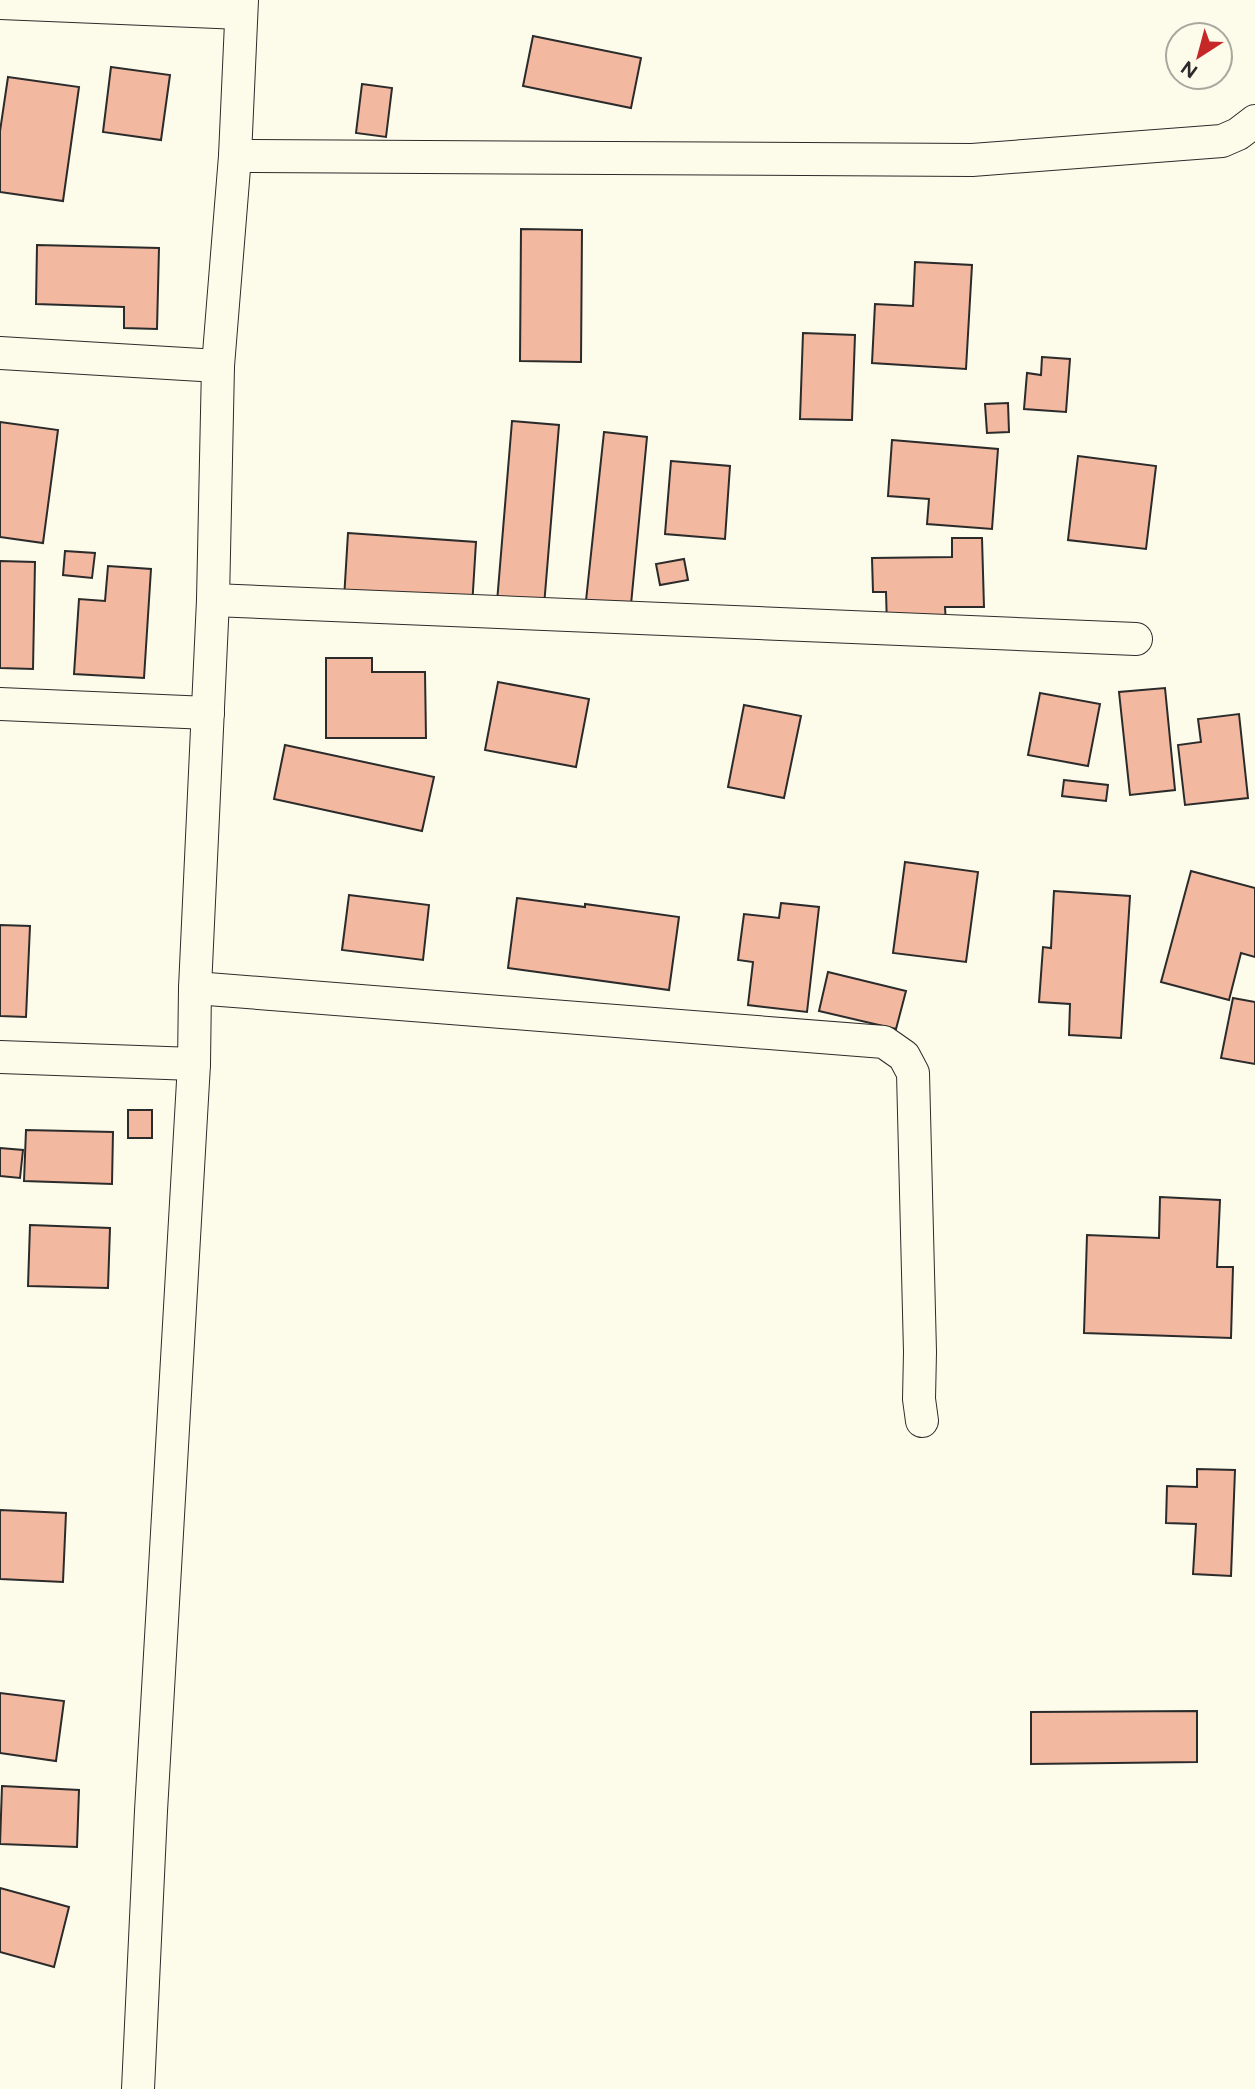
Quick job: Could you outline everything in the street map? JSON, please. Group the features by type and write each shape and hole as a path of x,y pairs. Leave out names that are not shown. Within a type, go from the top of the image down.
{"street":[{"path":"0,3 242,6 235,156 218,366 213,600 195,988 194,1064 151,1811 138,2089"},
{"path":"235,156 972,160 1222,141 1254,123"},
{"path":"0,353 218,366"},
{"path":"213,600 1136,639"},
{"path":"0,704 208,713"},
{"path":"195,988 884,1042 904,1056 913,1073 919,1399 922,1421"},
{"path":"0,1057 194,1064"}],"building":[{"path":"533,36 641,58 631,108 523,86"},
{"path":"111,67 170,75 161,140 103,132"},
{"path":"8,77 79,87 63,201 0,192 0,131"},
{"path":"362,84 392,88 386,137 356,133"},
{"path":"521,229 582,230 581,362 520,361"},
{"path":"37,245 159,248 157,329 124,328 124,307 36,304"},
{"path":"915,262 972,265 966,369 872,363 875,304 913,306"},
{"path":"803,333 855,335 852,420 800,419"},
{"path":"1042,357 1070,359 1066,412 1024,409 1027,373 1041,375"},
{"path":"1008,403 1009,432 987,433 985,404"},
{"path":"512,421 559,425 544,606 497,602"},
{"path":"0,422 58,430 43,543 0,537"},
{"path":"604,432 647,437 630,615 585,610"},
{"path":"892,440 998,449 992,529 927,524 929,499 888,496"},
{"path":"1078,456 1156,466 1146,549 1068,540"},
{"path":"671,461 730,466 725,539 665,534"},
{"path":"348,533 476,542 472,607 344,599"},
{"path":"952,538 982,538 984,607 945,607 946,624 887,626 886,592 873,592 872,558 952,557"},
{"path":"65,551 95,553 92,578 63,575"},
{"path":"684,559 688,580 660,585 656,564"},
{"path":"0,561 35,562 33,669 0,668"},
{"path":"108,566 151,569 144,678 74,674 79,599 105,601"},
{"path":"326,658 372,658 372,672 425,672 426,738 326,738"},
{"path":"498,682 589,699 576,767 485,750"},
{"path":"1165,688 1175,790 1130,795 1119,692"},
{"path":"1040,693 1100,704 1088,766 1028,755"},
{"path":"744,705 801,716 784,798 728,787"},
{"path":"1239,714 1248,798 1185,805 1178,745 1201,742 1198,719"},
{"path":"285,745 434,777 422,831 274,799"},
{"path":"1064,780 1108,785 1106,801 1062,796"},
{"path":"905,862 978,872 966,962 893,953"},
{"path":"1191,871 1255,888 1255,957 1241,953 1229,1000 1161,982"},
{"path":"1054,891 1130,896 1121,1038 1069,1035 1070,1004 1039,1002 1043,947 1051,948"},
{"path":"349,895 429,905 423,960 342,950"},
{"path":"517,898 679,917 669,990 508,968"},
{"path":"781,903 819,907 807,1012 748,1005 753,962 738,960 744,914 779,918"},
{"path":"0,925 30,926 26,1017 0,1016"},
{"path":"828,972 906,991 896,1029 819,1011"},
{"path":"1233,998 1255,1002 1255,1064 1221,1058"},
{"path":"128,1110 152,1110 152,1138 128,1138"},
{"path":"26,1130 113,1132 112,1184 24,1181"},
{"path":"0,1148 23,1150 20,1178 0,1176"},
{"path":"1160,1197 1220,1200 1217,1267 1233,1267 1231,1338 1084,1333 1087,1235 1159,1238"},
{"path":"30,1225 110,1228 108,1288 28,1286"},
{"path":"1197,1469 1235,1470 1231,1576 1193,1574 1196,1524 1166,1523 1167,1486 1197,1487"},
{"path":"0,1510 66,1513 63,1582 0,1579"},
{"path":"0,1693 64,1701 56,1761 0,1753"},
{"path":"1197,1711 1197,1762 1031,1764 1031,1712"},
{"path":"2,1786 79,1790 77,1847 0,1844"},
{"path":"0,1888 69,1907 54,1967 0,1952"}]}
